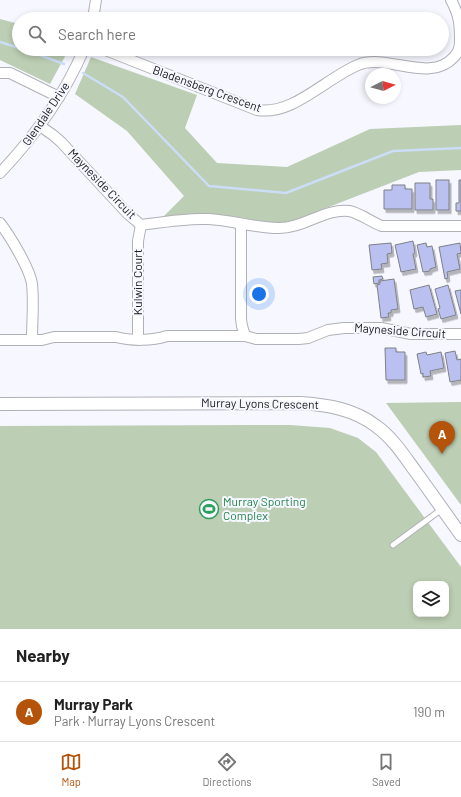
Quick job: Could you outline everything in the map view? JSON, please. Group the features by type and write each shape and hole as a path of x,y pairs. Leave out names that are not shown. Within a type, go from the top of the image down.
{"street":[{"path":"95,12 96,0"},
{"name":"Bladensberg Crescent","path":"121,56 257,110 273,111 289,106 359,64 378,62 432,68 445,65 456,55 460,43 460,18 451,0"},
{"name":"Glendale Drive","path":"0,173 40,126 59,97 80,56"},
{"path":"0,73 10,73 59,97"},
{"name":"Mayneside Circuit","path":"40,126 61,142 128,214 142,225 190,219 209,219 241,224 287,228 332,213 348,211 356,213 382,226 461,226"},
{"path":"0,223 20,256 32,282 32,340"},
{"path":"241,224 241,319 245,336"},
{"name":"Kulwin Court","path":"138,339 138,241 142,225"},
{"name":"Mayneside Circuit","path":"0,340 42,340 54,337 159,339 167,336 245,336 256,339 299,339 308,338 328,330 344,328 381,328 411,334 461,334"},
{"name":"Murray Lyons Crescent","path":"0,404 301,403 324,404 342,409 376,425 391,439 461,535"}],"lane":[{"path":"393,545 442,509"}],"green space":[{"path":"0,19 12,22 12,56 65,56 50,84 0,60"},
{"path":"91,57 197,95 185,128 217,163 287,167 370,129 461,125 461,170 419,172 290,222 262,223 205,213 163,217 184,196 127,131 75,94"},
{"path":"461,402 461,505 386,403"},
{"name":"Murray Sporting Complex","path":"290,425 330,428 358,438 376,452 461,567 461,629 0,629 0,426"}],"building":[{"path":"436,180 449,180 449,210 436,210"},
{"path":"459,180 461,180 461,211 456,211 456,203 459,203"},
{"path":"415,183 430,183 430,199 433,199 433,210 415,210"},
{"path":"392,185 405,185 405,189 412,189 412,209 384,209 384,190 392,190"},
{"path":"413,241 415,253 413,254 416,269 401,272 395,245"},
{"path":"391,243 392,253 387,254 388,263 381,264 382,269 372,270 369,245"},
{"path":"426,243 427,247 432,246 436,267 430,269 430,271 423,272 417,245"},
{"path":"460,243 461,253 457,254 460,269 447,272 448,278 445,279 439,247"},
{"path":"382,276 383,279 379,280 379,283 374,284 373,277"},
{"path":"394,279 398,309 391,310 391,313 388,313 389,317 381,318 377,285 380,284 380,281"},
{"path":"429,285 437,314 426,317 423,307 414,309 410,290"},
{"path":"448,285 456,315 441,319 435,289"},
{"path":"461,290 461,314 455,291"},
{"path":"385,348 396,348 396,352 405,352 405,380 386,380"},
{"path":"455,351 457,360 461,359 461,380 450,382 445,353"},
{"path":"426,352 427,355 441,352 444,368 430,371 431,376 423,377 417,354"}],"waterway":[{"path":"0,42 12,46"},
{"path":"42,56 64,64"},
{"path":"83,73 123,97 209,186 286,193 393,151 461,148"}],"place":[{"name":"Murray Park","path":"442,454"},
{"name":"Murray Sporting Complex","path":"209,509"}]}
